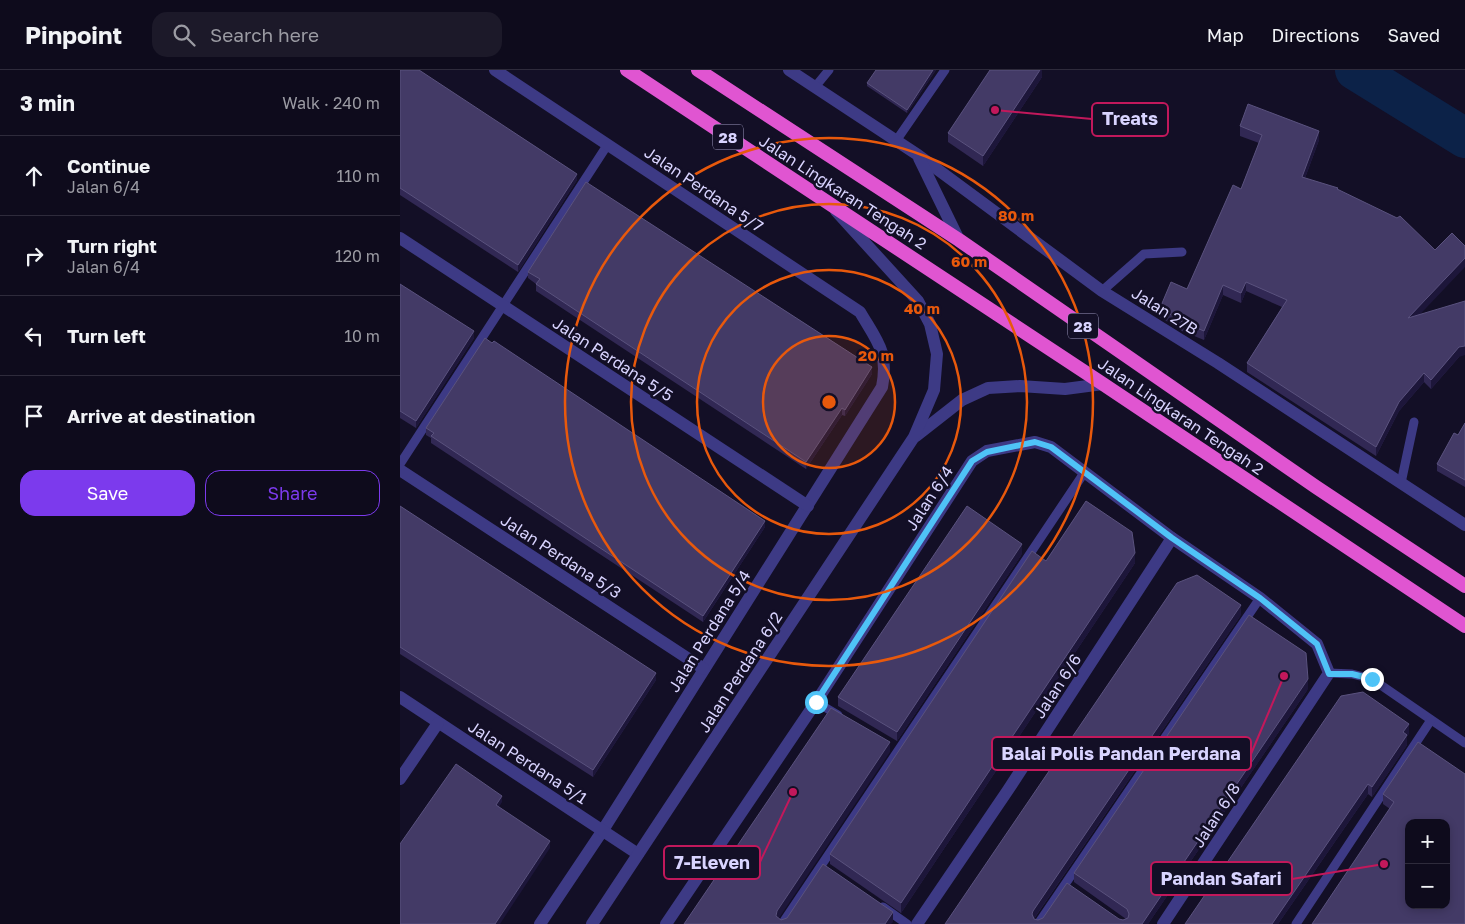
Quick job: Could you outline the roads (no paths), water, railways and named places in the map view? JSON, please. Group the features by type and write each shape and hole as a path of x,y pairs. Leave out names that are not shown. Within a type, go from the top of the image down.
{"highway":[{"name":"Jalan Lingkaran Tengah 2","path":"627,70 1103,384 1465,626"},
{"name":"Jalan Lingkaran Tengah 2","path":"698,70 959,240 1316,487 1465,586"}],"street":[{"name":"Jalan Perdana 5/7","path":"495,70 860,312 882,349"},
{"name":"Jalan 27B","path":"789,70 918,155 1102,291 1218,363 1465,525"},
{"path":"918,155 959,240"},
{"name":"Jalan Perdana 6/2","path":"592,924 914,437 934,390 937,354 930,324 918,300 829,204"},
{"name":"Jalan Perdana 5/5","path":"400,238 808,506"},
{"name":"Jalan Perdana 5/4","path":"540,924 603,830 882,388 885,370 882,349"},
{"name":"Jalan Perdana 6/2","path":"914,437 962,400 988,388 1020,386 1065,389 1103,384"},
{"name":"Jalan 6/4","path":"666,924 816,702 972,461 987,452 1035,442 1051,447 1172,538 1260,598 1317,644 1329,674"},
{"name":"Jalan Perdana 5/3","path":"400,470 704,669"},
{"name":"Jalan 6/6","path":"916,924 1008,790 1172,538"},
{"name":"Jalan 6/8","path":"1163,924 1329,674"},
{"name":"Jalan Perdana 5/1","path":"400,697 638,854"},
{"path":"400,779 438,723"}],"lane":[{"path":"815,87 829,70"},
{"path":"896,141 945,70"},
{"path":"400,464 608,144"},
{"path":"1102,291 1144,254 1182,252"},
{"path":"1401,483 1414,422"},
{"path":"782,924 826,868 895,748 1084,472"},
{"path":"1038,924 1068,887 1260,598"},
{"path":"1329,674 1352,674 1372,679 1465,743"},
{"path":"816,702 850,721"},
{"path":"1296,924 1431,720"},
{"path":"876,903 907,924"}],"waterway":[{"path":"1355,70 1465,138"}],"place":[{"name":"Treats","path":"995,110"},
{"name":"Balai Polis Pandan Perdana","path":"1284,676"},
{"name":"7-Eleven","path":"793,792"},
{"name":"Pandan Safari","path":"1384,864"}]}
